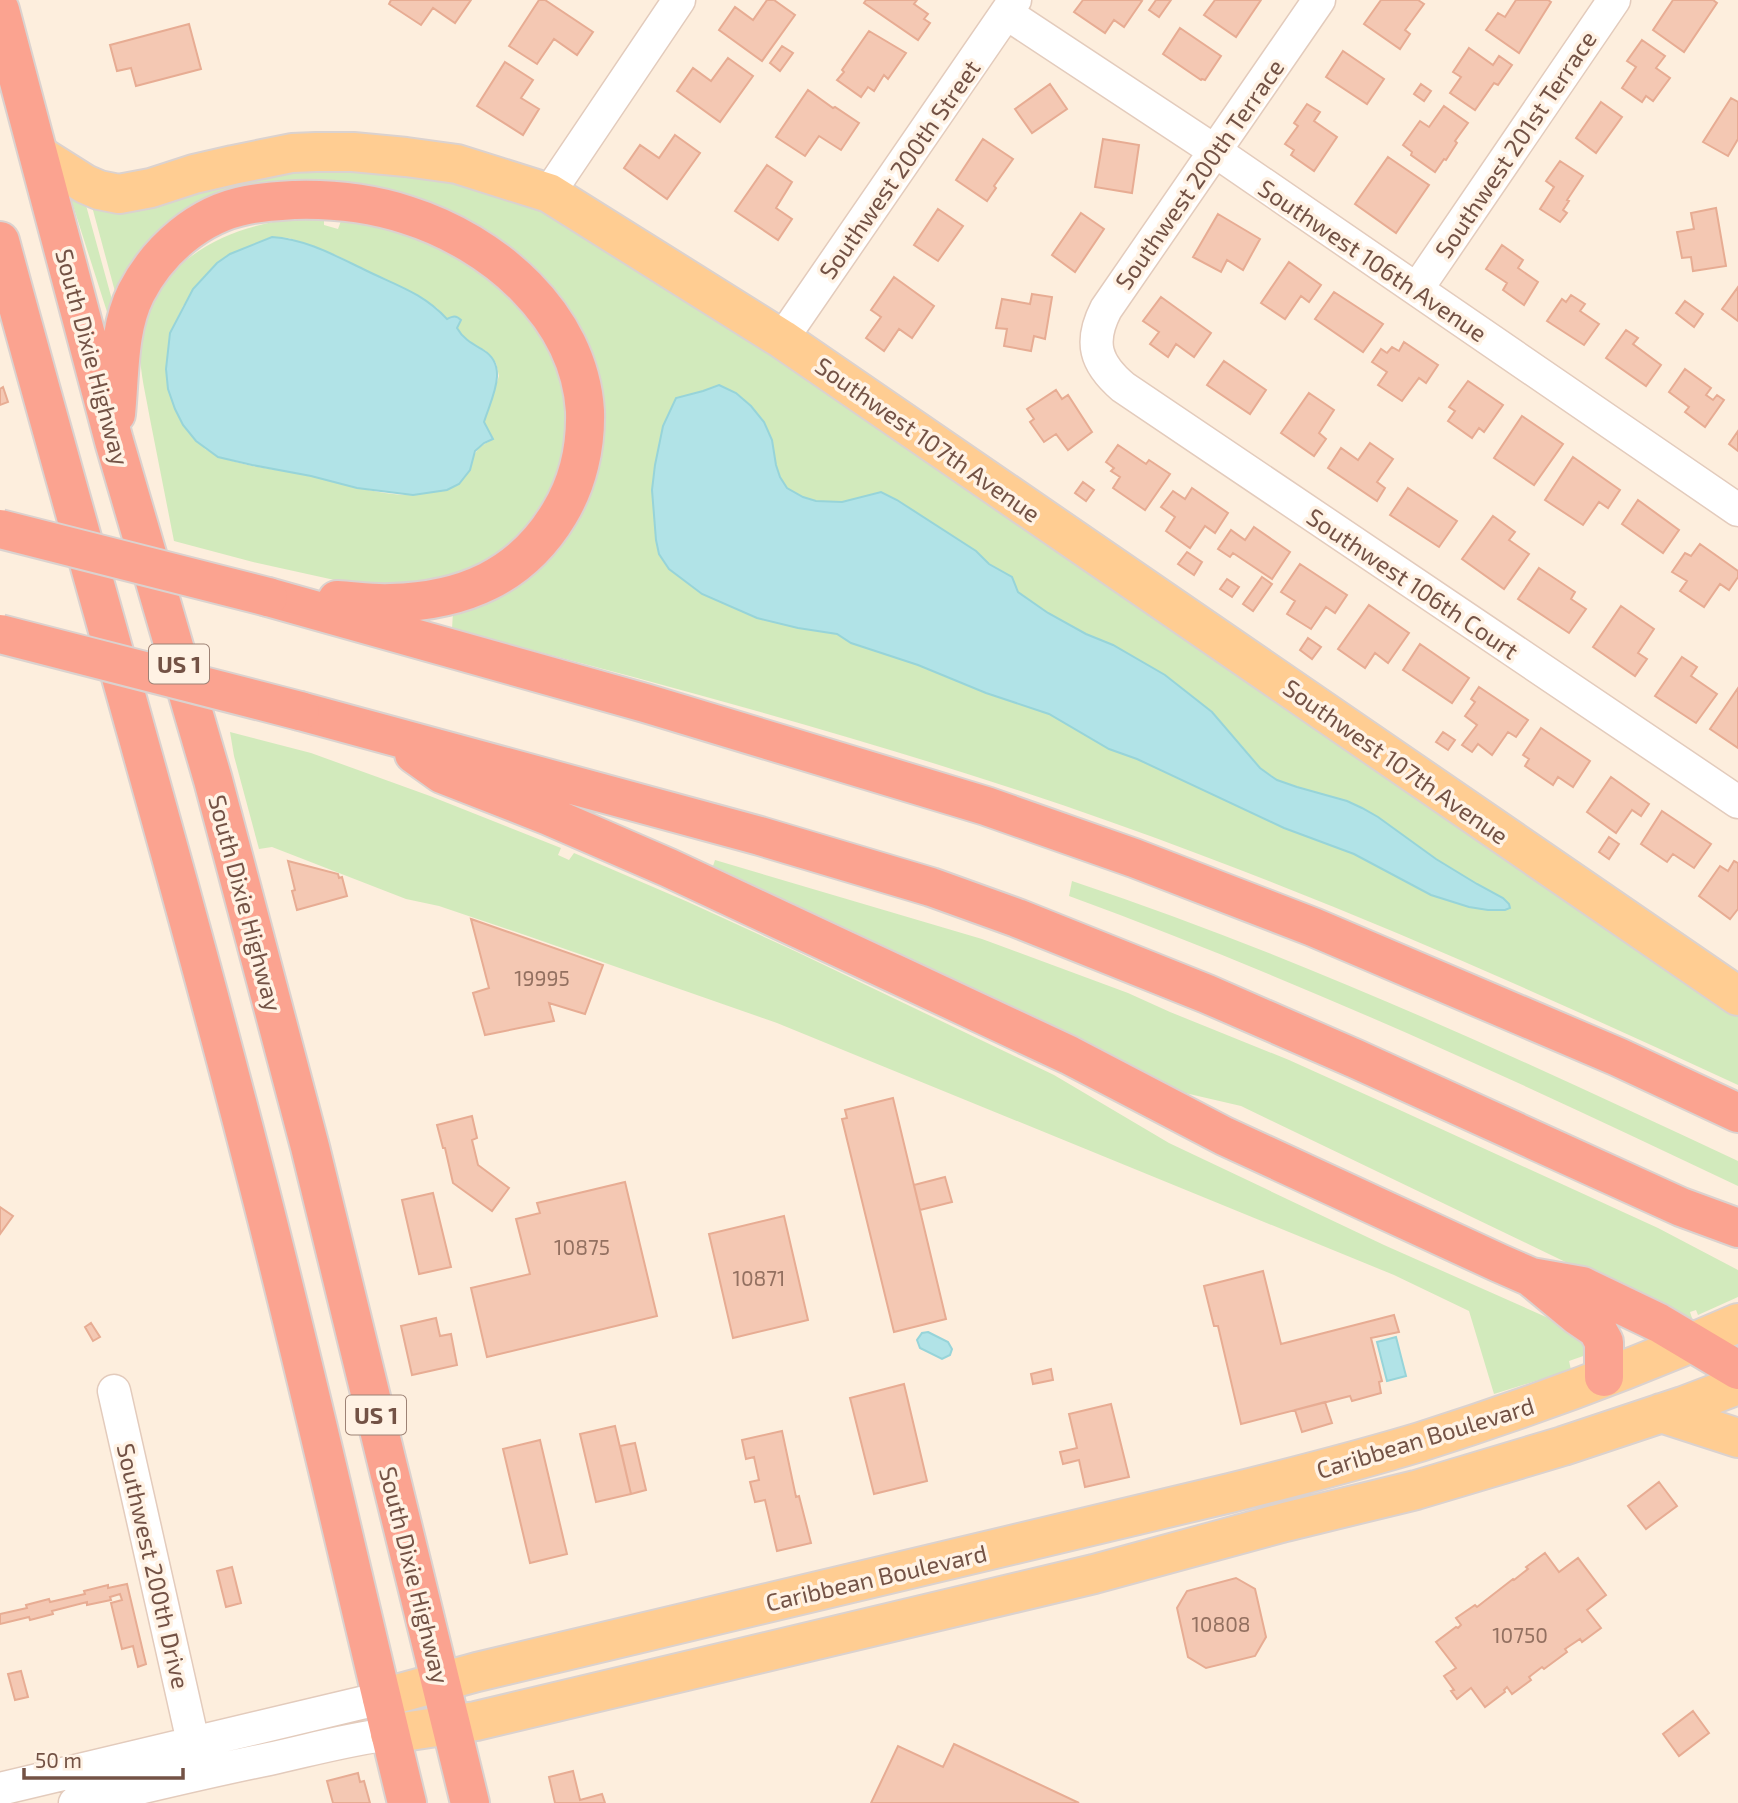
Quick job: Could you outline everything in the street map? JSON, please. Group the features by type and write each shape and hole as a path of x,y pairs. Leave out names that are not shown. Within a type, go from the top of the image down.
{"highway":[{"name":"South Dixie Highway","path":"0,9 114,441 213,780 310,1147 470,1803"},
{"path":"114,441 124,327 136,293 161,256 176,241 210,218 230,210 275,202 328,200 399,212 469,243 504,268 535,296 569,348 581,386 585,419 581,459 569,495 553,524 532,551 506,572 490,580 465,591 435,599 389,603 268,597"},
{"name":"US 1","path":"0,241 145,757 253,1163 407,1803"},
{"path":"0,529 268,597 645,703 986,806 1314,927 1618,1057 1738,1113"},
{"path":"0,634 300,710 772,839 930,887 1017,918 1207,994 1356,1059 1681,1207 1735,1239"},
{"path":"384,733 442,774 549,816 681,874 1069,1055 1224,1136 1531,1277 1582,1286 1659,1323 1738,1370"},
{"path":"253,1163 310,1147"},
{"path":"1531,1277 1597,1329 1604,1342 1604,1377"}],"main road":[{"name":"Southwest 107th Avenue","path":"39,155 99,191 119,194 233,165 292,153 316,152 353,152 457,164 549,193 782,339 1738,996"},
{"name":"Caribbean Boulevard","path":"386,1716 440,1682 489,1669 1266,1484 1372,1456 1564,1393 1738,1323"},
{"name":"Caribbean Boulevard","path":"386,1716 451,1726 1094,1574 1490,1469 1738,1385"},
{"path":"1661,1413 1738,1438"},
{"path":"1266,1484 1285,1522"},
{"path":"1081,1528 1094,1574"},
{"path":"706,1618 718,1663"}],"street":[{"path":"549,193 679,0"},
{"name":"Southwest 200th Terrace","path":"1098,354 1097,332 1106,309 1319,0"},
{"name":"Southwest 201st Terrace","path":"1417,289 1614,0"},
{"name":"Southwest 106th Avenue","path":"1011,6 1215,151 1738,510"},
{"name":"Southwest 200th Street","path":"782,339 1011,6"},
{"name":"Southwest 106th Court","path":"1098,354 1102,365 1123,387 1738,802"},
{"name":"Southwest 200th Drive","path":"114,1391 193,1742"},
{"name":"Caribbean Boulevard","path":"0,1789 306,1715 386,1716"},
{"name":"Caribbean Boulevard","path":"75,1803 355,1738 386,1716"}],"green space":[{"path":"286,169 413,169 564,213 1738,1013 1738,1085 1405,936 1109,821 830,732 452,629 453,612 479,607 516,588 547,561 572,529 591,492 602,453 604,412 598,372 582,333 559,296 549,285 516,267 284,189 117,299 90,199","holes":["719,385 736,393 758,414 772,440 780,478 787,488 816,501 842,502 880,492 897,500 1012,577 1018,592 1048,613 1113,645 1165,675 1212,712 1260,768 1277,780 1362,808 1436,859 1503,898 1510,908 1488,910 1284,828 1137,759 1109,749 1049,714 851,643 837,634 798,628 702,594 669,569 659,554 652,490 655,465 663,426 674,402"]},
{"path":"69,193 84,198 114,307 108,315"},
{"path":"324,218 324,225 338,229 342,218 375,223 436,244 494,280 527,311 556,363 565,397 565,435 556,474 548,494 524,529 493,557 455,574 419,582 370,584 339,581 174,541 142,373 141,335 150,309 175,270 192,256 231,234 275,221","holes":["271,237 289,238 336,255 437,308 460,334 486,351 496,363 499,376 484,422 493,439 477,451 470,470 423,492 397,494 243,464 205,449 166,370 170,333 183,306 217,263 230,254"]},
{"path":"230,732 311,753 430,796 561,848 558,855 569,860 574,853 688,902 1054,1075 1169,1143 1384,1245 1571,1328 1582,1336 1589,1354 1569,1361 1571,1370 1494,1394 1469,1311 1394,1275 777,1023 439,906 406,899 272,847 259,849"},
{"path":"715,860 982,939 1128,993 1289,1060 1658,1228 1738,1270 1738,1297 1698,1315 1696,1310 1690,1312 1692,1318 1686,1320 1241,1106 1185,1093 712,869"},
{"path":"1072,881 1242,942 1326,976 1574,1085 1738,1161 1738,1186 1407,1033 1239,962 1069,896"}],"water":[{"path":"272,237 319,249 408,290 428,302 447,319 454,316 459,318 461,320 457,328 462,335 491,357 497,374 484,422 493,439 475,451 470,470 459,484 447,490 413,495 357,488 218,457 196,441 183,425 168,389 166,369 170,333 193,289 217,263 230,254"},
{"path":"719,385 736,393 764,422 772,440 780,477 787,488 816,501 842,502 881,492 897,500 1012,577 1018,592 1048,613 1113,645 1165,675 1212,712 1260,768 1277,780 1362,808 1436,859 1503,898 1510,908 1488,910 1469,907 1431,895 1354,854 1284,828 1137,759 1109,749 1049,714 851,643 837,634 757,618 702,594 669,569 659,554 652,490 663,426 676,398"},
{"path":"928,1332 948,1342 952,1349 950,1355 942,1359 920,1348 917,1340 922,1333"},
{"path":"1396,1337 1406,1376 1387,1381 1377,1342"}],"building":[{"path":"391,0 471,0 455,23 433,8 421,25 389,4"},
{"path":"539,0 545,0 593,32 577,55 554,39 537,64 509,46"},
{"path":"767,0 774,0 795,15 762,61 719,30 735,7 753,20"},
{"path":"866,0 917,0 914,4 928,14 924,19 930,23 918,40 864,3"},
{"path":"1083,0 1142,1 1124,27 1114,20 1105,33 1074,12"},
{"path":"1156,0 1171,0 1159,17 1149,10"},
{"path":"1215,0 1261,0 1236,37 1204,15"},
{"path":"1381,0 1418,0 1424,4 1405,30 1410,34 1400,49 1364,24"},
{"path":"1516,0 1551,2 1519,53 1486,30 1498,13 1505,17"},
{"path":"1673,0 1713,0 1717,3 1684,52 1653,30"},
{"path":"189,24 201,69 136,86 131,68 117,71 110,45"},
{"path":"1180,28 1221,56 1205,80 1201,80 1163,54"},
{"path":"869,31 906,53 888,79 884,75 874,91 868,87 861,97 837,80"},
{"path":"1642,40 1665,56 1656,68 1670,78 1653,101 1646,96 1642,102 1622,88 1636,67 1627,61"},
{"path":"782,46 793,53 780,71 770,63"},
{"path":"1469,48 1493,65 1499,56 1512,65 1498,85 1494,83 1475,110 1450,93 1461,77 1453,72"},
{"path":"1343,51 1384,79 1367,104 1326,77"},
{"path":"728,58 753,76 720,122 677,91 693,68 711,81"},
{"path":"505,62 533,80 521,98 539,109 523,135 477,106"},
{"path":"1050,84 1067,109 1032,133 1015,109"},
{"path":"1421,84 1431,91 1424,101 1414,94"},
{"path":"808,90 859,123 841,150 819,136 805,156 776,137"},
{"path":"1731,98 1738,102 1738,139 1728,156 1703,142"},
{"path":"1601,102 1622,117 1596,153 1576,138"},
{"path":"1307,104 1320,112 1314,121 1337,137 1314,171 1291,155 1294,150 1285,144 1298,126 1294,123"},
{"path":"1444,106 1468,123 1446,160 1444,159 1435,172 1411,155 1412,152 1403,145 1420,121 1429,127"},
{"path":"675,135 700,153 667,199 624,168 640,145 659,158"},
{"path":"983,139 1013,159 987,201 956,180"},
{"path":"1103,139 1139,145 1132,193 1095,187"},
{"path":"1388,157 1429,185 1396,233 1355,204"},
{"path":"1560,161 1583,176 1567,200 1569,201 1563,210 1567,213 1560,222 1540,209 1554,187 1546,181"},
{"path":"767,165 792,182 776,208 792,219 778,240 735,211"},
{"path":"1716,208 1726,266 1693,271 1691,257 1682,258 1677,232 1694,229 1691,213"},
{"path":"938,209 963,226 938,261 914,245"},
{"path":"1081,213 1104,229 1075,272 1052,255"},
{"path":"1218,214 1260,239 1243,270 1227,260 1221,272 1193,257"},
{"path":"1502,245 1523,260 1518,268 1538,282 1524,305 1503,290 1507,283 1486,269"},
{"path":"1289,262 1321,285 1309,302 1301,296 1285,319 1261,303"},
{"path":"894,277 934,306 912,338 899,329 884,351 866,338 881,317 871,310"},
{"path":"1738,287 1738,321 1722,309"},
{"path":"1334,292 1383,324 1363,352 1315,319"},
{"path":"1032,294 1052,297 1045,339 1034,336 1031,351 1004,346 1007,329 996,328 1002,299 1030,304"},
{"path":"1571,295 1585,304 1580,311 1599,324 1584,345 1547,321 1562,299 1566,302"},
{"path":"1161,297 1211,333 1194,357 1176,344 1168,357 1150,344 1159,332 1143,321"},
{"path":"1685,301 1703,314 1694,327 1676,313"},
{"path":"1626,330 1638,338 1633,344 1661,365 1646,386 1606,358"},
{"path":"1404,342 1438,365 1426,383 1419,378 1402,401 1378,385 1387,372 1372,362 1381,349 1387,353 1392,347 1399,351"},
{"path":"1224,361 1266,390 1250,414 1207,385"},
{"path":"1685,369 1711,388 1706,395 1713,400 1717,395 1724,400 1705,427 1685,412 1689,407 1669,392"},
{"path":"1468,381 1503,405 1484,432 1479,428 1472,438 1448,421 1455,411 1449,407"},
{"path":"3,387 8,402 0,405 0,389"},
{"path":"1056,390 1062,399 1068,395 1092,432 1068,450 1056,434 1044,442 1030,422 1034,419 1027,409"},
{"path":"1309,393 1334,410 1319,433 1326,439 1314,456 1281,433"},
{"path":"1522,416 1563,444 1534,485 1494,458"},
{"path":"1738,431 1738,451 1729,444"},
{"path":"1370,443 1393,459 1377,482 1385,488 1377,501 1328,468 1341,448 1358,460"},
{"path":"1118,445 1146,464 1149,460 1170,474 1145,510 1113,488 1120,477 1111,471 1114,468 1106,462"},
{"path":"1573,457 1620,490 1608,508 1599,502 1583,525 1545,500"},
{"path":"1083,482 1094,490 1086,501 1075,493"},
{"path":"1192,488 1228,513 1215,533 1205,526 1190,548 1166,531 1175,517 1161,507 1173,491 1185,499"},
{"path":"1408,488 1457,521 1439,547 1390,515"},
{"path":"1638,500 1679,530 1663,553 1622,524"},
{"path":"1493,516 1515,532 1509,540 1529,554 1504,589 1462,559"},
{"path":"1254,527 1290,552 1272,579 1233,553 1230,557 1218,549 1231,530 1245,540"},
{"path":"1700,544 1738,571 1738,577 1729,590 1720,584 1704,607 1680,591 1687,581 1672,572 1685,553 1691,556"},
{"path":"1187,552 1202,562 1194,575 1178,564"},
{"path":"1300,564 1347,595 1335,613 1326,607 1311,629 1287,614 1295,601 1281,592"},
{"path":"1539,568 1575,592 1571,599 1586,609 1569,633 1518,599"},
{"path":"1262,577 1272,584 1253,611 1243,604"},
{"path":"1227,579 1239,587 1232,597 1220,589"},
{"path":"1369,605 1409,633 1388,663 1375,653 1365,668 1338,649"},
{"path":"1621,606 1654,629 1638,653 1647,659 1635,676 1593,647"},
{"path":"1308,638 1321,647 1312,659 1300,650"},
{"path":"1420,644 1469,678 1452,703 1403,670"},
{"path":"1682,657 1697,667 1691,676 1717,694 1696,723 1655,696"},
{"path":"1479,687 1528,720 1516,737 1508,732 1492,755 1478,744 1472,752 1462,745 1477,725 1465,716 1475,702 1471,699"},
{"path":"1738,688 1738,748 1710,729"},
{"path":"1541,728 1590,761 1573,787 1558,777 1553,785 1525,766 1529,759 1523,755"},
{"path":"1443,732 1455,740 1448,750 1436,742"},
{"path":"1611,777 1649,804 1641,816 1632,810 1616,833 1587,812"},
{"path":"1662,811 1711,844 1694,868 1673,854 1667,862 1641,844"},
{"path":"1609,837 1619,844 1609,859 1599,852"},
{"path":"288,861 338,874 339,878 342,877 347,896 297,910"},
{"path":"1734,861 1738,863 1738,909 1730,919 1699,896 1720,866 1728,871"},
{"path":"471,919 603,965 585,1014 549,1003 554,1021 485,1035 473,993 489,988"},
{"path":"893,1098 946,1319 894,1332 842,1119 847,1118 845,1110"},
{"path":"472,1116 477,1138 472,1140 478,1165 509,1188 492,1211 453,1183 437,1125"},
{"path":"945,1177 952,1202 920,1210 914,1185"},
{"path":"625,1182 657,1316 487,1357 471,1288 530,1274 516,1219 540,1213 537,1203"},
{"path":"433,1193 451,1267 419,1274 402,1200"},
{"path":"0,1207 13,1216 0,1234"},
{"path":"784,1216 808,1320 733,1338 709,1234"},
{"path":"1263,1271 1281,1344 1394,1315 1399,1332 1371,1338 1382,1381 1379,1382 1381,1393 1352,1401 1350,1396 1241,1424 1218,1326 1214,1326 1204,1286"},
{"path":"436,1318 440,1336 451,1334 457,1365 412,1375 401,1326"},
{"path":"91,1323 100,1337 93,1341 85,1327"},
{"path":"1051,1369 1053,1380 1033,1384 1031,1374"},
{"path":"904,1384 927,1481 874,1494 850,1398"},
{"path":"1325,1402 1332,1423 1302,1432 1295,1410"},
{"path":"1111,1404 1129,1477 1085,1487 1079,1460 1063,1464 1060,1452 1077,1448 1069,1414"},
{"path":"615,1426 631,1494 596,1502 580,1434"},
{"path":"782,1431 796,1497 799,1496 811,1543 777,1551 765,1500 755,1502 750,1482 759,1480 754,1457 746,1459 742,1440"},
{"path":"540,1440 567,1554 530,1563 503,1449"},
{"path":"635,1443 646,1490 631,1494 620,1446"},
{"path":"1659,1482 1677,1506 1646,1529 1628,1506"},
{"path":"1545,1553 1559,1572 1578,1558 1606,1595 1587,1610 1601,1628 1582,1642 1580,1639 1565,1649 1567,1652 1544,1669 1542,1667 1529,1677 1531,1680 1512,1694 1507,1687 1505,1692 1485,1707 1471,1688 1457,1699 1444,1676 1456,1668 1436,1642 1461,1625 1456,1618 1475,1605 1477,1607 1514,1580"},
{"path":"232,1567 241,1603 226,1607 217,1571"},
{"path":"1236,1578 1255,1589 1266,1637 1255,1656 1206,1668 1188,1657 1177,1608 1187,1591"},
{"path":"127,1584 146,1664 138,1667 133,1646 122,1649 111,1603 122,1600 120,1594 110,1597 111,1600 87,1605 87,1602 30,1620 29,1617 0,1624 0,1614 27,1608 26,1605 85,1594 84,1591 108,1585 108,1588"},
{"path":"21,1671 28,1697 15,1700 8,1674"},
{"path":"1693,1711 1709,1733 1679,1756 1663,1734"},
{"path":"954,1744 1079,1803 871,1803 898,1746 943,1767"},
{"path":"573,1771 580,1800 602,1794 605,1803 555,1803 549,1777"},
{"path":"358,1773 360,1782 364,1781 370,1803 333,1803 327,1781"}]}
